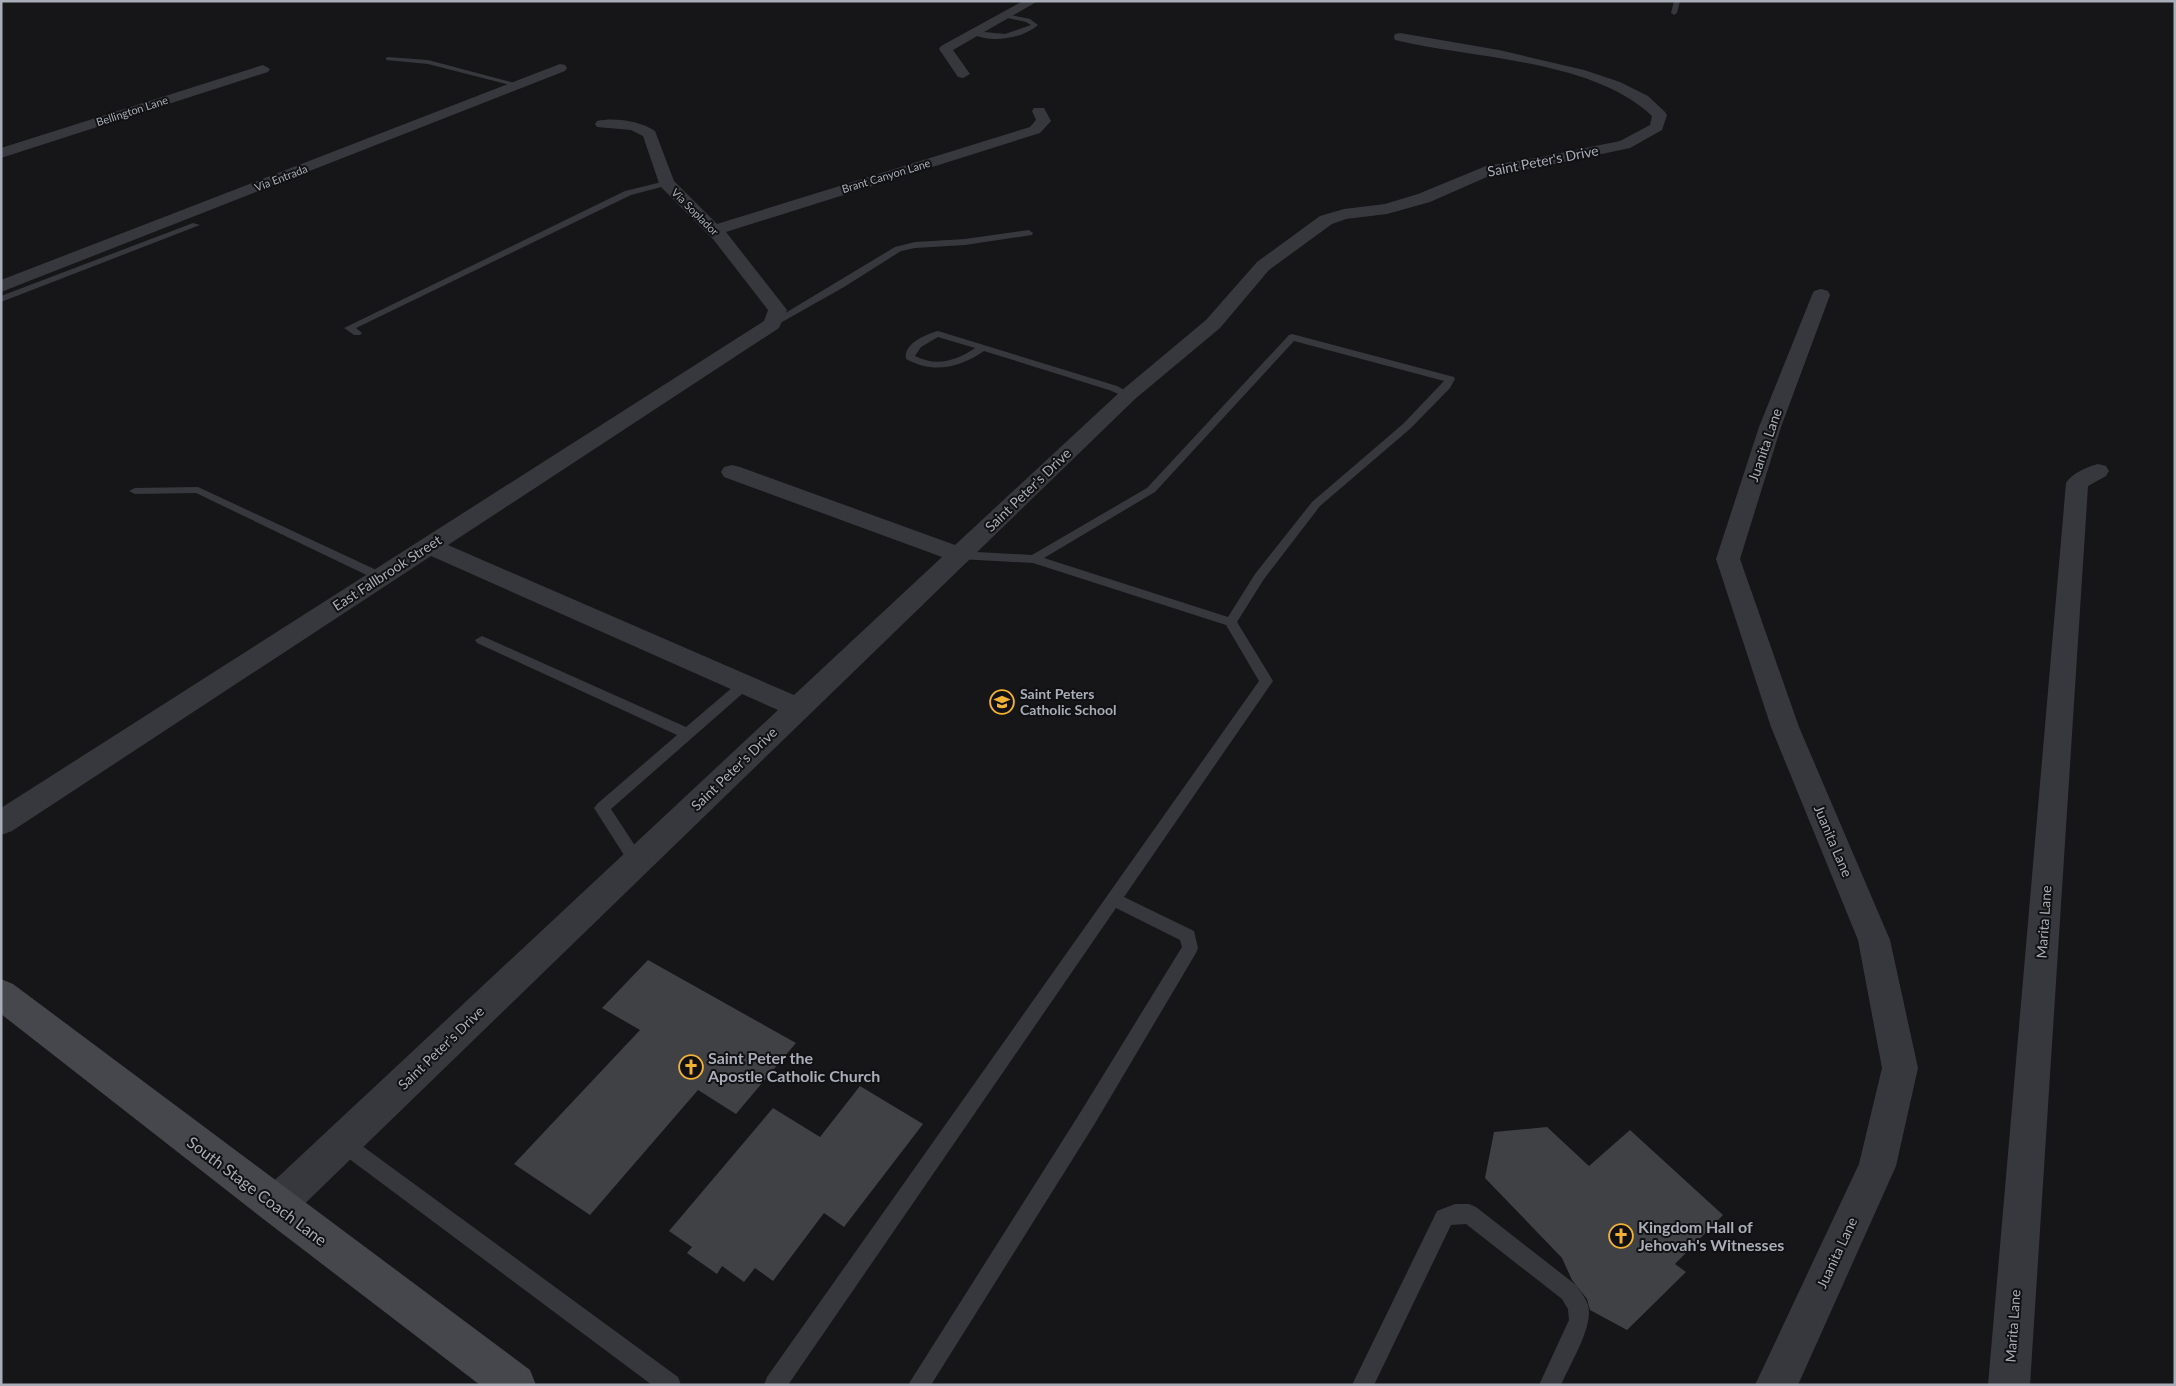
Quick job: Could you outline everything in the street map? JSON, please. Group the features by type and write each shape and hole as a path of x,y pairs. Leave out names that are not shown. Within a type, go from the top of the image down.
{"main road":[{"name":"South Stage Coach Lane","path":"1,994 276,1205 516,1385"}],"street":[{"path":"963,74 946,49 1032,1"},
{"name":"Saint Peter's Drive","path":"276,1205 1128,395 1213,324 1263,266 1326,220 1344,214 1388,209 1424,198 1492,169 1541,162 1625,145 1649,134 1657,127 1660,115 1655,108 1636,94 1600,80 1513,57 1400,37"},
{"name":"Via Entrada","path":"1,287 560,68"},
{"name":"Bellington Lane","path":"1,153 264,69"},
{"name":"Brant Canyon Lane","path":"714,230 1035,130 1044,121 1039,111"},
{"name":"Via Soplador","path":"602,124 631,126 643,129 650,134 666,183 714,230 778,310 772,324"},
{"name":"Juanita Lane","path":"1776,1385 1877,1166 1900,1068 1874,940 1785,727 1728,559 1770,427 1821,295"},
{"name":"East Fallbrook Street","path":"1,823 772,324"},
{"name":"Marita Lane","path":"2009,1385 2077,483 2098,471"},
{"path":"732,472 959,555"},
{"path":"429,546 799,708"}],"lane":[{"path":"1674,13 1677,1"},
{"path":"974,33 992,38 1005,37 1025,31 1035,25 1028,20 1005,16"},
{"path":"388,59 428,62 518,84"},
{"path":"357,333 349,328 628,193 666,183"},
{"path":"1,299 91,263 127,252 196,225"},
{"path":"772,324 841,285 898,249 915,245 965,242 1030,233"},
{"path":"982,348 958,362 944,367 917,361 910,356 912,350 924,339 938,334 1112,388 1128,395"},
{"path":"1034,558 1152,490 1292,337 1450,379 1446,386 1407,426 1316,504 1259,578 1231,622"},
{"path":"134,490 198,490 381,577"},
{"path":"775,1385 1266,681 1231,622 1034,558 959,555"},
{"path":"482,640 688,734"},
{"path":"637,862 602,808 745,684"},
{"path":"920,1385 1087,1119 1190,948 1188,936 1114,900"},
{"path":"342,1142 670,1385"},
{"path":"1363,1385 1444,1218 1455,1214 1469,1214 1569,1292 1578,1306 1579,1321 1550,1385"}],"building":[{"name":"Saint Peter the Apostle Catholic Church","path":"648,960 796,1043 736,1114 698,1090 590,1215 514,1164 640,1030 602,1008"},
{"path":"860,1086 923,1124 844,1227 824,1213 773,1281 755,1268 744,1282 722,1266 717,1274 687,1253 692,1247 669,1231 773,1108 820,1137"},
{"name":"Kingdom Hall of Jehovah's Witnesses","path":"1547,1127 1589,1166 1630,1130 1723,1215 1675,1264 1686,1272 1627,1330 1590,1310 1587,1299 1572,1280 1562,1258 1485,1178 1494,1132"}],"place":[{"name":"Saint Peters Catholic School","path":"1002,702"},
{"name":"Saint Peter the Apostle Catholic Church","path":"691,1067"},
{"name":"Kingdom Hall of Jehovah's Witnesses","path":"1621,1236"}]}
